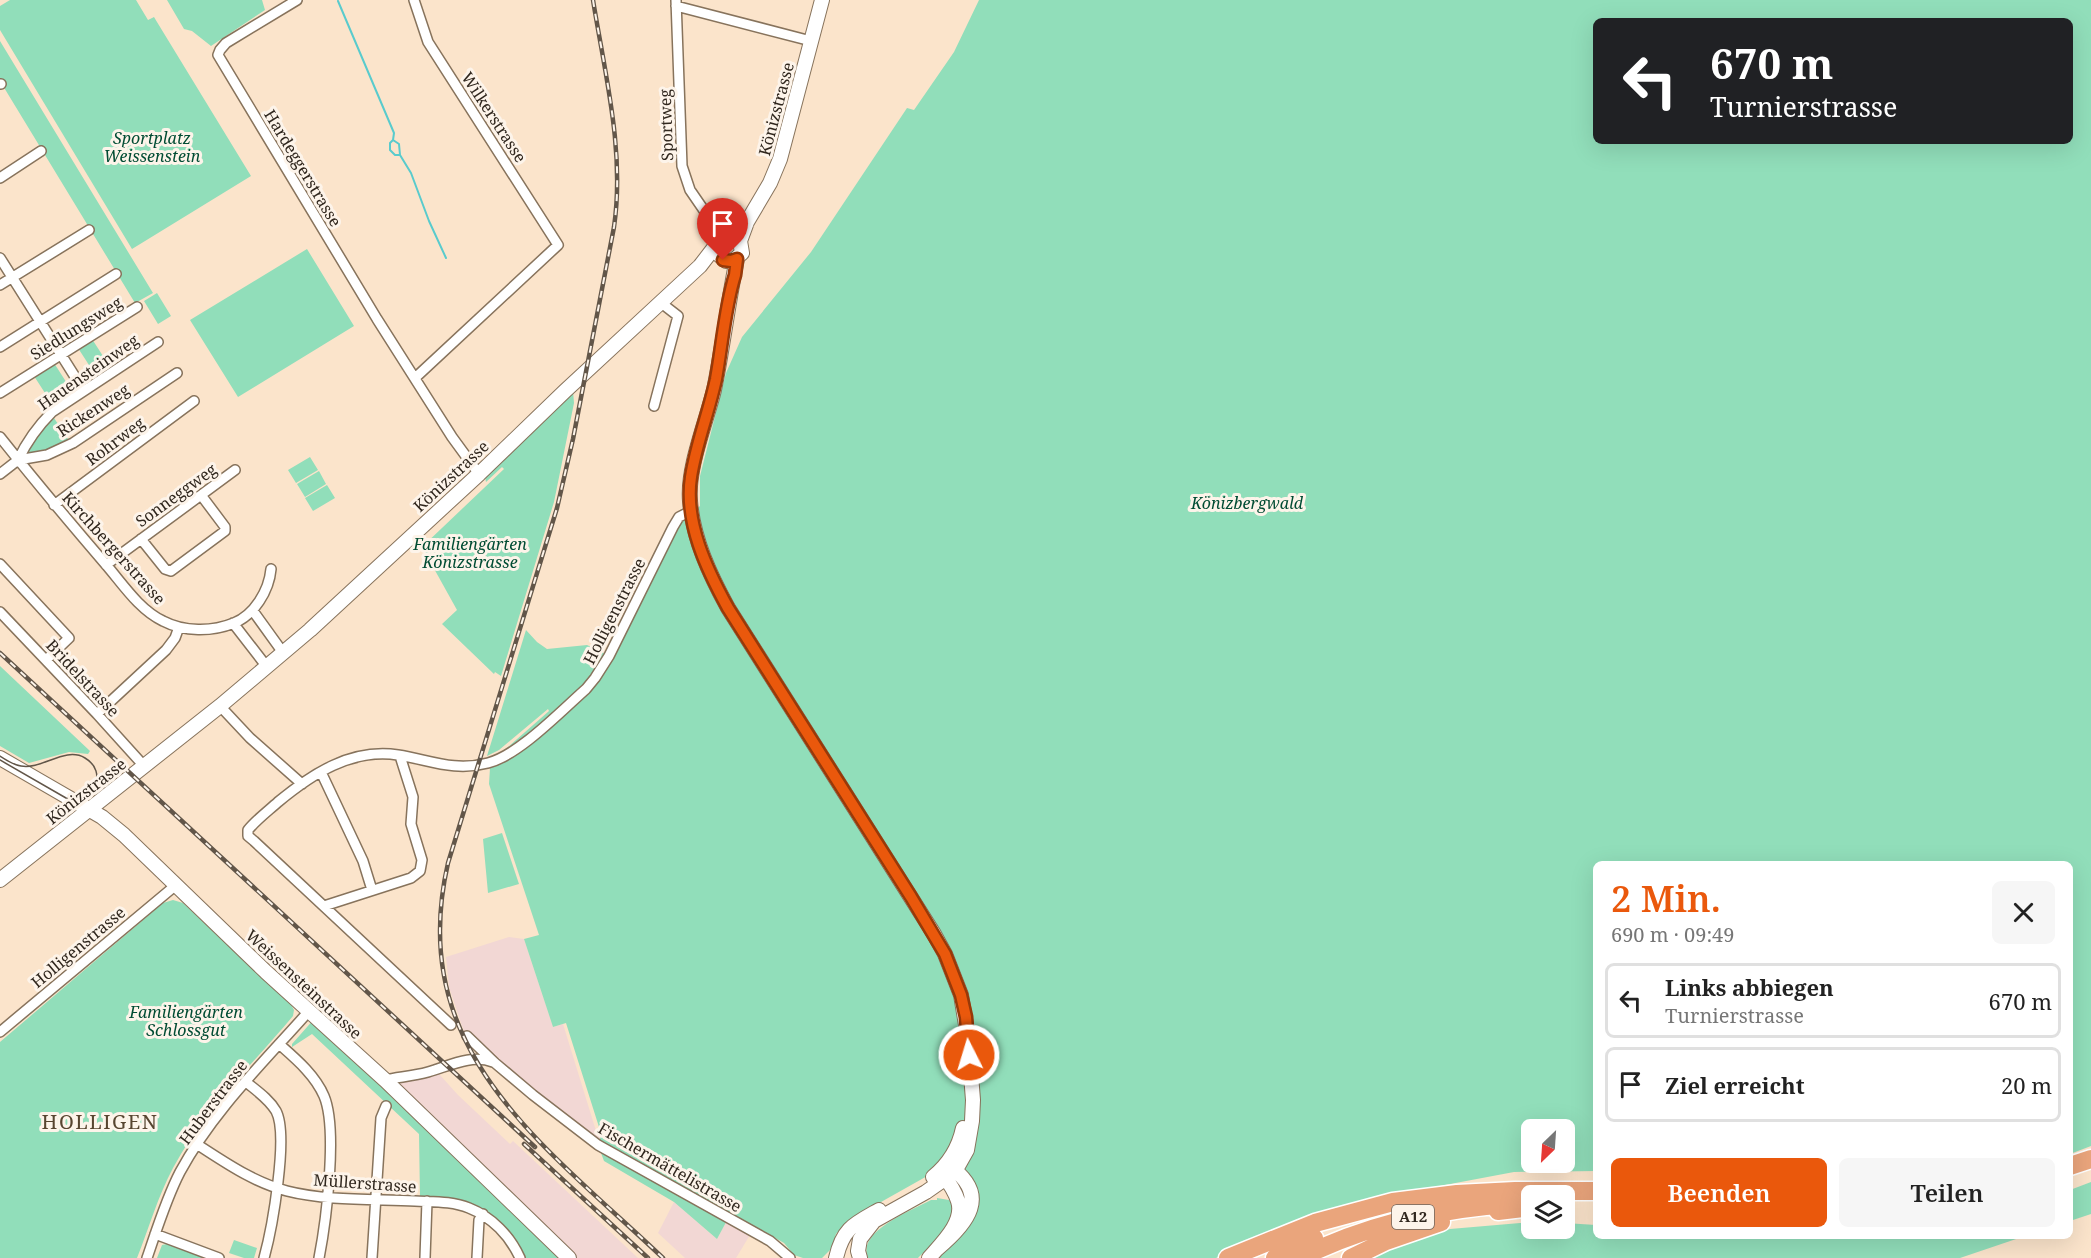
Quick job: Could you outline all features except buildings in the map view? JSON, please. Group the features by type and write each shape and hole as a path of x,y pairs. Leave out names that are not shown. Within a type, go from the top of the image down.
{"highway":[{"path":"2073,1165 2091,1159"},
{"path":"2073,1178 2091,1172"},
{"name":"A12","path":"1275,1258 1331,1230 1378,1214 1443,1198 1532,1190 1593,1191"},
{"path":"1228,1258 1288,1233 1366,1208 1422,1198 1492,1193"},
{"path":"1575,1202 1593,1203"},
{"name":"A12","path":"1300,1258 1359,1233 1403,1220 1470,1207 1521,1205"},
{"path":"1352,1258 1386,1241 1440,1222 1521,1207"}],"main road":[{"name":"Könizstrasse","path":"0,880 284,654 479,474 660,302 700,266 728,248 747,222 777,166 822,0"},
{"path":"728,248 732,285 713,390 691,477 691,511 704,559 728,608 906,888 945,954 961,995 968,1037 973,1100 967,1150 947,1171 902,1205 862,1228 854,1238 849,1258"},
{"name":"Weissensteinstrasse","path":"0,758 88,809 124,835 266,972 385,1080 569,1258"},
{"path":"933,1254 952,1231 960,1209 947,1171"},
{"path":"933,1254 962,1226 972,1201 965,1180 947,1171"},
{"path":"836,1258 842,1240 850,1227 947,1171"},
{"path":"902,1205 915,1203 939,1192 955,1194"},
{"path":"860,1258 858,1251 860,1239 874,1221"}],"street":[{"name":"Hardeggerstrasse","path":"297,0 226,43 219,50 218,55 322,229 452,437 479,474"},
{"name":"Wilkerstrasse","path":"414,0 428,42 558,245 416,378"},
{"path":"676,3 812,41"},
{"name":"Sportweg","path":"676,3 682,166 690,190 728,248"},
{"path":"0,178 41,151"},
{"path":"0,285 89,230"},
{"path":"0,258 84,391"},
{"path":"0,347 116,274"},
{"path":"654,406 678,316 660,302"},
{"name":"Siedlungsweg","path":"0,393 137,307"},
{"name":"Hauensteinweg","path":"18,460 37,427 52,412 158,342"},
{"name":"Rickenweg","path":"18,460 47,455 73,442 177,373"},
{"name":"Rohrweg","path":"54,505 194,401"},
{"name":"Kirchbergerstrasse","path":"0,437 54,505 148,611 164,622 179,627 205,629 233,623 253,611"},
{"path":"0,474 18,460"},
{"name":"Sonneggweg","path":"106,565 235,470"},
{"path":"141,539 168,571 225,531 225,527 201,495"},
{"name":"Holligenstrasse","path":"324,906 248,836 249,828 302,784 321,772 356,757 382,754 463,767 492,762 507,755 525,742 595,678 613,648 673,527 679,517 691,511"},
{"path":"0,564 69,638 46,660"},
{"path":"271,570 269,581 253,611 284,654"},
{"name":"Bridelstrasse","path":"0,612 144,766"},
{"path":"233,623 267,668"},
{"path":"97,714 166,650 175,638 179,627"},
{"path":"220,706 250,738 302,784"},
{"path":"400,756 413,794 411,825 422,867 419,873 414,877 324,906 451,1025"},
{"path":"321,772 359,852 372,890"},
{"name":"Holligenstrasse","path":"0,1032 176,885"},
{"name":"Huberstrasse","path":"147,1258 175,1182 198,1145 219,1113 309,1011"},
{"name":"Fischermättelistrasse","path":"467,1036 495,1063 598,1145 776,1246 790,1258"},
{"path":"279,1044 311,1075 321,1089 327,1105 330,1133 320,1258"},
{"path":"385,1080 430,1071 457,1062 481,1059 495,1063"},
{"path":"246,1082 271,1103 281,1122 273,1220 264,1258"},
{"path":"372,1258 381,1118 386,1106"},
{"name":"Müllerstrasse","path":"198,1145 243,1174 301,1194 461,1205 483,1214 506,1235 520,1258"},
{"path":"424,1258 428,1201"},
{"path":"477,1258 479,1220 483,1214"},
{"path":"155,1234 219,1258"},
{"path":"776,1246 778,1258"}],"shaded area":[{"path":"509,937 524,939 553,1027 563,1024 597,1134 601,1139 598,1145 467,1036 462,1026 449,987 446,957"},
{"path":"437,1069 458,1095 510,1144 513,1141 638,1258 569,1258 385,1081"},
{"path":"674,1202 717,1239 726,1222 750,1235 736,1258 685,1258 658,1233"}],"green space":[{"name":"Sportplatz Weissenstein","path":"10,0 136,0 148,20 154,17 251,176 132,249 0,30 0,6"},
{"path":"167,0 262,0 265,10 211,46 192,31 184,29"},
{"name":"Könizbergwald","path":"979,0 2091,0 2091,1146 2073,1153 2073,861 1593,861 1593,1171 1575,1171 1575,1119 1521,1119 1521,1172 1413,1191 1246,1243 1216,1258 939,1258 972,1221 974,1211 971,1179 929,1175 849,1220 836,1234 832,1248 822,1258 803,1258 794,1255 784,1243 731,1213 717,1239 674,1202 604,1161 598,1145 602,1132 566,1023 553,1027 524,939 539,935 489,784 490,768 599,680 610,664 677,526 700,506 700,476 726,373 742,337 811,252 907,108 914,110 954,52"},
{"path":"0,41 153,293 135,303 0,81"},
{"path":"307,249 354,326 238,397 190,320"},
{"path":"157,293 171,316 158,324 144,301"},
{"path":"92,339 112,370 98,379 78,348"},
{"path":"54,363 70,388 62,393 66,399 54,407 34,376"},
{"name":"Familiengärten Könizstrasse","path":"573,391 574,403 554,502 501,676 495,672 494,674 442,624 457,610 422,547 504,469 502,467 486,482 485,477"},
{"path":"52,415 70,442 59,448 33,454 29,452 28,445"},
{"path":"310,457 318,470 296,483 288,470"},
{"path":"319,471 326,484 305,497 297,484"},
{"path":"327,485 335,498 313,511 305,498"},
{"path":"526,630 547,649 587,645 606,654 587,682 516,745 508,750 507,748 549,711 548,709 499,750 487,756"},
{"path":"0,666 90,751 88,754 69,752 29,763 0,746"},
{"path":"502,833 519,884 488,893 483,839"},
{"name":"Familiengärten Schlossgut","path":"173,900 183,903 290,1003 294,1010 293,1016 214,1107 185,1147 163,1190 137,1258 0,1258 0,1042 163,903"},
{"path":"315,1018 569,1258 524,1258 496,1220 420,1198 419,1134 312,1034 292,1047 292,1044"},
{"path":"2091,1182 2091,1214 2073,1220 2073,1189"},
{"path":"937,1198 949,1200 952,1215 944,1231 918,1258 868,1258 867,1248 870,1239 878,1230 900,1216"},
{"path":"1521,1223 1521,1239 1575,1239 1575,1224 1593,1225 1593,1239 2016,1239 1960,1258 1371,1258 1386,1250 1450,1229"},
{"path":"234,1240 257,1248 254,1258 244,1258 229,1253"},
{"path":"167,1244 209,1258 157,1258 162,1245"}],"waterway":[{"path":"338,1 394,133 393,140 399,144 400,155 411,173 446,258"},
{"path":"393,140 390,143 390,150 395,155 400,155"}],"tram line":[{"path":"0,756 16,765 29,766 61,756 77,755 92,764 97,778 95,785 84,796 66,798 0,760"}],"railway":[{"path":"593,0 608,85 615,142 617,199 614,227 573,439 557,508 448,863 440,929 447,988 465,1041 494,1088 531,1132 573,1175 663,1258"},
{"path":"0,653 535,1147"},
{"path":"524,1144 648,1258"}],"district":[{"name":"HOLLIGEN","path":"100,1122"}],"route":[{"path":"723,260 737,259 735,275 713,390 691,477 692,517 704,559 728,608 945,954 961,995 966,1017 969,1055"}]}
